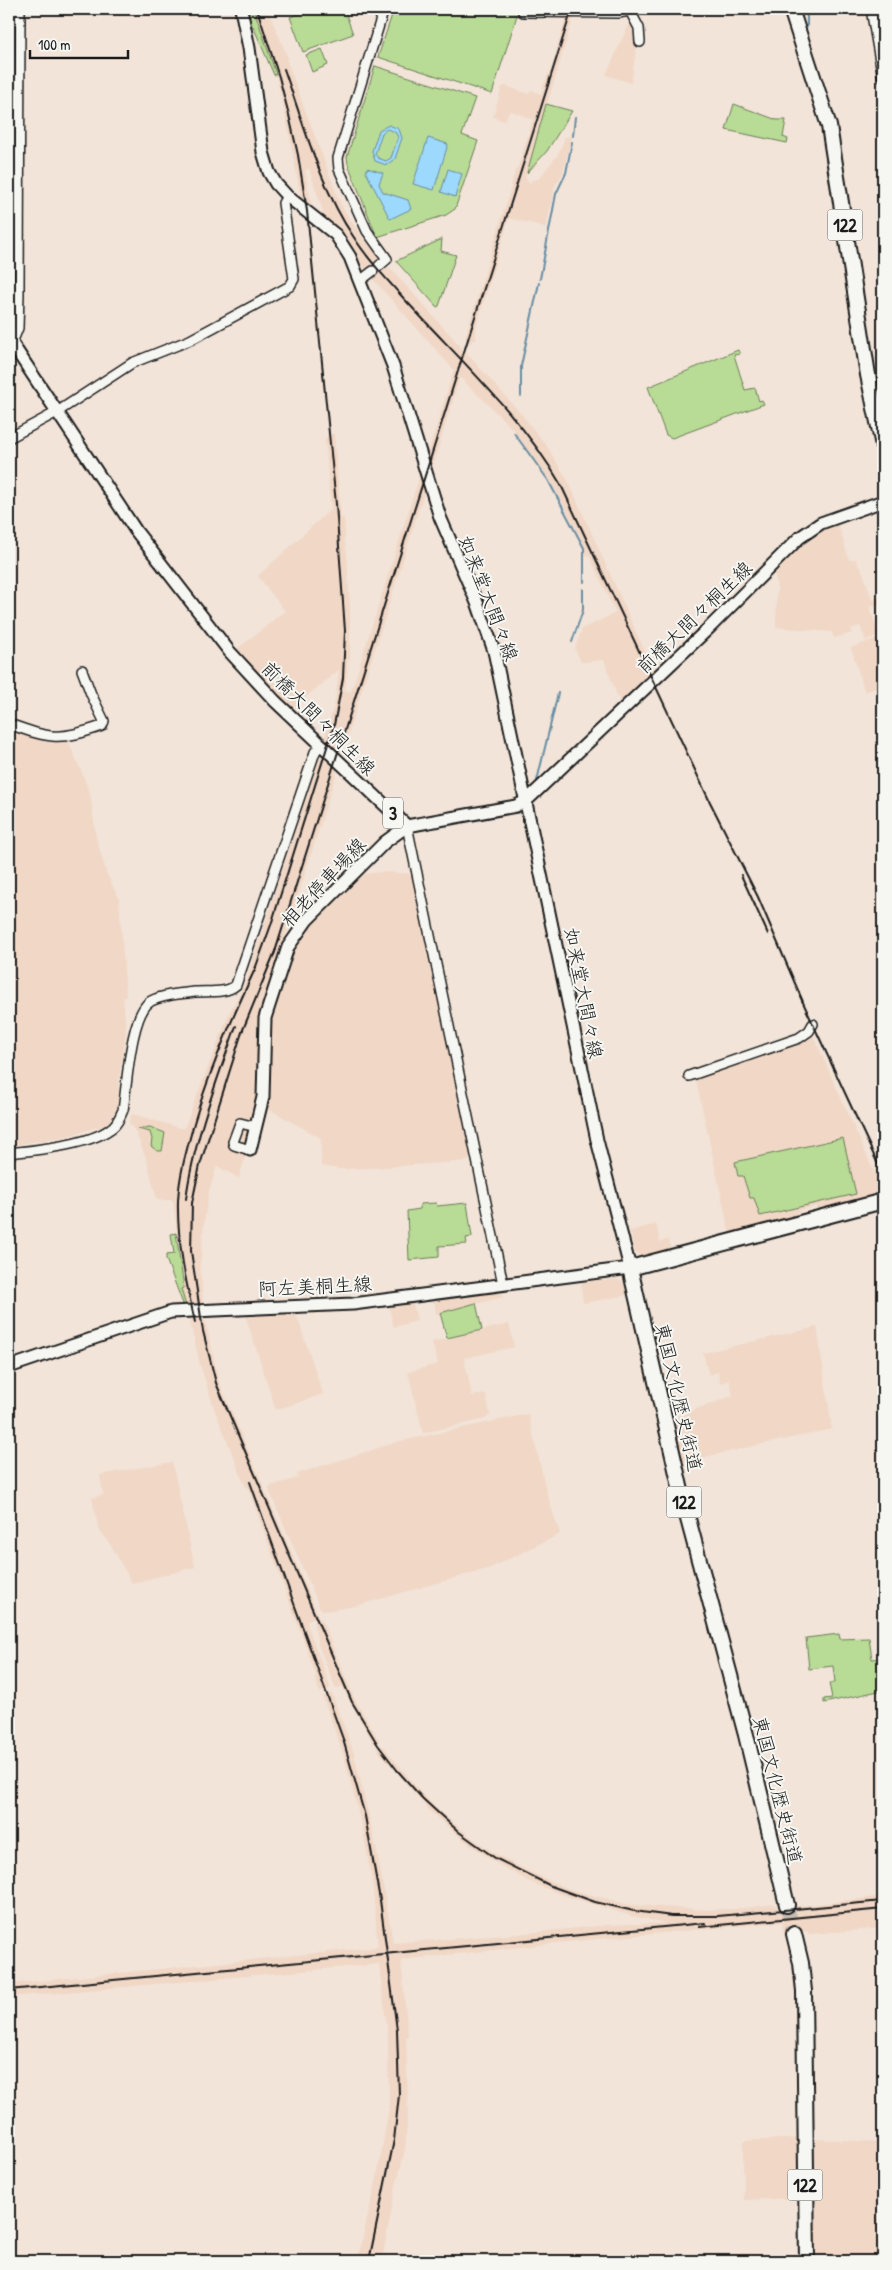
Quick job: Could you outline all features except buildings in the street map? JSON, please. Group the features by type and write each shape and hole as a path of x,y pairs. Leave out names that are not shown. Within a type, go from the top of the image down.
{"highway":[{"name":"122","path":"790,9 829,126 867,368 883,446"},
{"path":"630,1268 883,1201"},
{"name":"東国文化歴史街道","path":"630,1268 682,1494 746,1735 787,1905"},
{"name":"122","path":"794,1934 801,1963 804,1991 807,2261"}],"main road":[{"name":"如来堂大間々線","path":"241,9 250,48 266,164 276,184 287,196 336,235 346,250 393,366 440,517 491,643 597,1140 630,1268"},
{"name":"前橋大間々桐生線","path":"10,341 136,531 204,620 255,680 407,826 516,806 526,802 710,627 798,538 821,523 883,501"},
{"name":"相老停車場線","path":"250,1150 264,1090 265,1018 288,947 307,920 385,842 407,826"},
{"name":"阿左美桐生線","path":"9,1367 171,1312 353,1304 630,1268"}],"street":[{"path":"10,341 18,328 20,9"},
{"path":"360,281 387,259 367,231 339,169 338,158 384,9"},
{"path":"871,9 883,78"},
{"path":"523,12 618,13 630,10 640,28 640,42"},
{"path":"9,438 57,412 132,363 190,340 290,286 294,279 283,203 287,196"},
{"path":"9,724 47,736 60,738 102,726 104,721 90,694 82,670"},
{"path":"9,1153 63,1145 111,1129 118,1120 122,1110 136,1026 144,1006 151,1001 167,996 226,990 236,986 315,752 321,744"},
{"path":"407,826 503,1284"},
{"path":"689,1076 799,1038 809,1031 813,1024"},
{"path":"250,1150 234,1145 233,1142 240,1123 256,1127"}],"shaded area":[{"path":"254,9 269,9 338,198 345,212 365,241 378,255 376,262 382,269 390,268 522,415 546,445 568,481 655,674 621,706 604,660 581,662 575,649 582,629 616,613 589,555 585,556 585,548 562,502 547,477 515,434 516,432 460,377 431,471 426,460 454,370 372,278 376,274 370,267 366,270 340,227 335,226 325,218 309,168 305,171 312,208 296,197 301,197 289,132 276,74"},
{"path":"566,18 573,18 525,178 530,183 532,180 539,179 559,153 565,137 572,136 562,175 555,186 546,227 509,218 476,327 476,340 472,340 470,344 465,338 515,171 533,120 512,111 508,113 505,121 493,117 502,87 505,86 529,94 531,90 541,94 548,74 550,74"},
{"path":"631,20 637,42 631,83 606,75"},
{"path":"334,433 341,518 344,518 350,612 350,659 348,660 345,690 351,692 421,472 426,487 341,756 324,740 335,702 339,670 292,708 236,650 285,611 258,576 331,509 325,438"},
{"path":"837,521 849,560 856,559 859,568 861,567 872,600 883,597 883,603 869,607 879,635 866,640 860,626 851,629 852,633 834,638 832,632 776,627 777,588 774,570 809,535"},
{"path":"883,636 883,685 865,692 851,648"},
{"path":"9,728 50,741 68,741 82,773 90,794 96,837 107,875 119,899 126,997 123,998 126,1033 116,1109 105,1125 68,1136 9,1146"},
{"path":"321,753 338,768 260,1017 259,1093 246,1154 239,1178 217,1166 209,1191 204,1222 200,1265 203,1305 186,1306 182,1299 181,1288 184,1288 173,1200 157,1200 147,1161 137,1135 129,1122 132,1114 184,1129 229,1014 245,984"},
{"path":"381,872 412,874 471,1156 468,1161 372,1168 341,1169 321,1166 321,1138 265,1107 267,1025 291,948 302,932 357,875"},
{"path":"812,1033 883,1192 818,1209 817,1206 800,1210 795,1216 730,1235 696,1080 804,1041"},
{"path":"656,1224 660,1242 668,1240 671,1249 643,1257 635,1252 630,1231"},
{"path":"617,1279 626,1284 628,1295 583,1303 581,1282"},
{"path":"497,1290 503,1297 436,1314 434,1298"},
{"path":"412,1300 417,1321 394,1327 388,1304"},
{"path":"295,1311 323,1394 276,1410 246,1317 248,1313"},
{"path":"204,1315 219,1382 318,1615 308,1620 307,1624 330,1687 328,1690 321,1692 319,1690 315,1678 316,1675 249,1490 245,1485 214,1408 199,1361 189,1317"},
{"path":"509,1324 514,1347 464,1358 472,1396 486,1394 490,1415 485,1419 423,1433 408,1372 438,1364 432,1342"},
{"path":"817,1327 832,1429 681,1462 671,1418 733,1396 729,1380 720,1383 718,1372 709,1375 703,1353"},
{"path":"528,1414 547,1494 560,1534 490,1568 355,1606 325,1611 320,1608 269,1490 271,1486 298,1478 297,1474 397,1442"},
{"path":"172,1462 195,1567 132,1583 112,1547 99,1529 92,1498 103,1495 100,1475"},
{"path":"321,1618 354,1698 380,1742 374,1744 342,1686 336,1689 319,1647 314,1625 314,1622"},
{"path":"330,1693 354,1754 377,1852 393,1943 609,1925 666,1923 632,1916 563,1895 530,1882 498,1864 461,1838 430,1811 376,1748 383,1746 422,1794 440,1812 472,1838 523,1869 569,1889 630,1905 707,1910 736,1909 775,1904 775,1907 811,1905 883,1896 883,1928 809,1934 807,1931 784,1936 782,1922 575,1941 401,1960 408,2037 406,2037 408,2109 405,2149 395,2190 382,2261 357,2261 375,2188 389,2109 388,2035 379,1964 9,1997 9,1984 378,1947 373,1887 363,1830 344,1756 323,1698"},
{"path":"798,2138 800,2140 800,2198 744,2200 743,2144 745,2141"},
{"path":"814,2139 883,2142 883,2261 814,2261 811,2150 814,2150"}],"green space":[{"path":"245,9 254,9 276,74 274,75 253,26 249,27"},
{"path":"314,9 344,9 353,34 303,52 290,17"},
{"path":"394,9 519,9 492,94 378,57"},
{"path":"322,49 328,65 312,72 306,55"},
{"path":"375,66 475,98 462,135 478,141 455,209 446,215 377,237 348,164 347,157"},
{"path":"546,104 572,111 547,151 527,173"},
{"path":"734,104 777,120 786,120 783,137 788,139 787,143 726,130"},
{"path":"442,239 441,251 456,255 439,306 437,307 396,261"},
{"path":"738,350 740,354 734,355 745,390 755,388 759,401 762,400 764,404 672,438 666,435 648,387"},
{"path":"150,1127 165,1133 162,1151 157,1151 151,1146 150,1132 138,1129"},
{"path":"843,1138 856,1194 760,1216 754,1198 750,1198 743,1176 738,1176 735,1162"},
{"path":"436,1203 437,1206 467,1203 472,1237 466,1238 467,1244 439,1246 439,1257 409,1260 407,1211 420,1209 420,1204"},
{"path":"176,1233 184,1288 181,1289 186,1306 183,1304 166,1259 166,1255 174,1254 171,1234"},
{"path":"476,1303 482,1330 447,1338 440,1313"},
{"path":"839,1634 840,1639 869,1638 872,1659 883,1658 883,1690 824,1703 824,1699 832,1698 829,1683 835,1682 833,1666 809,1669 806,1638"}],"water":[{"path":"389,125 399,129 402,138 395,159 386,165 375,161 372,151 379,130","holes":["387,129 395,132 398,137 391,158 386,161 378,158 375,154 382,133"]},
{"path":"428,138 448,144 434,190 413,184"},
{"path":"367,168 383,173 379,184 383,192 408,200 411,209 390,219 366,172"},
{"path":"448,169 462,174 455,197 441,192"}],"waterway":[{"path":"807,9 807,27"},
{"path":"573,136 575,117"},
{"path":"540,279 556,194 566,173 572,142"},
{"path":"521,396 521,366 539,283"},
{"path":"514,433 548,480 584,548 584,582"},
{"path":"572,642 583,610 583,589"},
{"path":"536,785 558,693"}],"tunnel":[{"path":"787,1905 794,1934"}],"railway":[{"path":"254,972 271,925 334,725 343,678 345,631 336,504 307,211 289,115 257,9"},
{"path":"274,955 572,9"},
{"path":"284,69 331,198 353,236 386,279 490,390 528,436 561,485 710,802 758,897 803,1002"},
{"path":"741,875 768,934"},
{"path":"276,949 242,1032 200,1165 192,1203 191,1251 203,1331 216,1383 352,1702 378,1745 423,1799 459,1832 495,1858 551,1886 595,1902 634,1911 672,1916 718,1916 883,1901"},
{"path":"195,1322 185,1277 181,1247 178,1216 180,1182 194,1123 214,1063 256,967"},
{"path":"800,996 883,1175"},
{"path":"186,1199 200,1134 236,1026"},
{"path":"250,1482 343,1739 365,1816 380,1900 397,2030 399,2095 394,2140 369,2261"},
{"path":"699,1927 883,1909"},
{"path":"9,1990 705,1923"}]}
